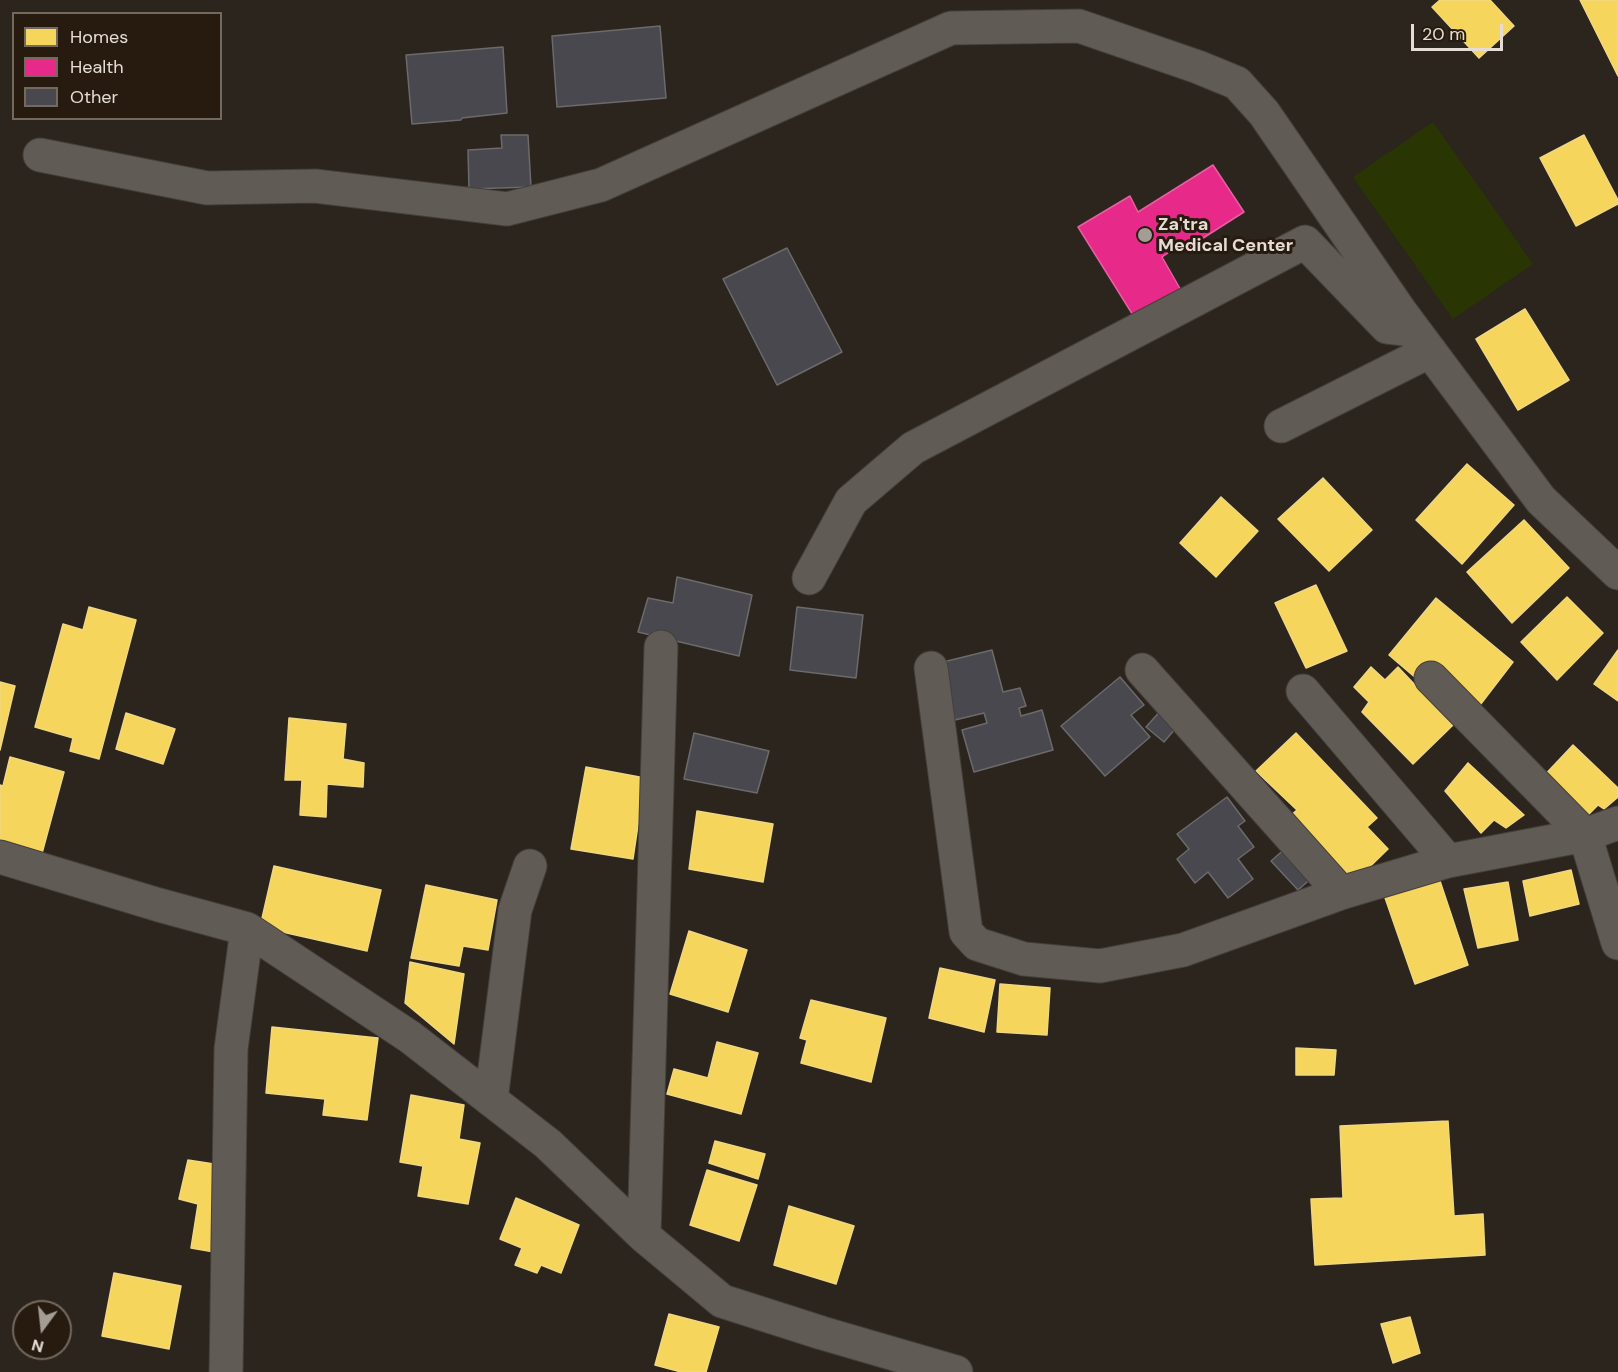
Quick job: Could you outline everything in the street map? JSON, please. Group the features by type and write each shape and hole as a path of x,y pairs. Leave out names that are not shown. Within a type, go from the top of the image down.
{"street":[{"path":"40,155 207,188 315,186 507,209 601,185 951,28 1079,26 1198,67 1237,83 1264,113 1422,340 1541,501 1618,573"},
{"path":"809,578 851,501 913,448 1305,242 1387,327 1422,340"},
{"path":"1281,426 1422,340"},
{"path":"644,1236 661,647"},
{"path":"931,668 966,932 977,944 1024,959 1100,966 1183,950 1341,893 1448,861 1585,835 1618,823"},
{"path":"1142,670 1341,893"},
{"path":"1431,678 1585,835 1618,943"},
{"path":"1304,692 1448,861"},
{"path":"0,857 248,929 410,1037 548,1144 644,1236 722,1301 956,1372"},
{"path":"491,1100 515,910 530,866"},
{"path":"226,1372 231,1049 248,929"}],"green space":[{"path":"1433,122 1533,264 1453,319 1353,177"}],"building: Homes":[{"path":"1440,0 1490,0 1514,26 1479,58 1432,7"},
{"path":"1580,0 1618,0 1618,76"},
{"path":"1584,135 1618,204 1576,226 1540,158"},
{"path":"1525,309 1569,380 1518,410 1476,339"},
{"path":"1467,464 1514,505 1462,564 1416,520"},
{"path":"1323,478 1372,530 1329,571 1278,519"},
{"path":"1221,497 1258,531 1216,577 1180,543"},
{"path":"1524,520 1569,568 1512,623 1467,572"},
{"path":"1316,585 1347,651 1306,668 1275,603"},
{"path":"1567,597 1603,633 1557,680 1521,642"},
{"path":"1436,598 1513,662 1480,705 1417,679 1389,655"},
{"path":"89,607 136,620 99,759 70,751 73,738 35,727 63,624 83,630"},
{"path":"1618,650 1618,701 1594,684"},
{"path":"1371,667 1385,680 1398,667 1453,725 1413,764 1362,712 1369,702 1354,687"},
{"path":"0,682 15,686 0,750"},
{"path":"126,713 175,729 163,764 116,749"},
{"path":"289,718 346,724 343,759 364,763 363,787 327,784 326,817 300,815 302,780 285,780"},
{"path":"1296,733 1377,818 1367,827 1388,849 1355,881 1290,816 1297,810 1256,771"},
{"path":"1573,745 1618,788 1618,797 1604,809 1598,805 1581,822 1539,781"},
{"path":"10,757 64,772 41,857 0,845 0,785 3,786"},
{"path":"1468,763 1524,815 1506,828 1494,820 1481,833 1445,791"},
{"path":"586,767 645,778 633,859 571,849"},
{"path":"697,811 773,824 763,882 689,869"},
{"path":"274,866 381,890 367,951 260,927"},
{"path":"1571,870 1579,904 1530,916 1523,881"},
{"path":"1437,872 1468,965 1415,984 1382,889"},
{"path":"1508,882 1518,940 1478,948 1464,889"},
{"path":"426,885 497,900 488,950 463,946 459,966 411,958"},
{"path":"689,931 747,950 728,1012 670,994"},
{"path":"410,962 464,974 454,1044 405,1003"},
{"path":"940,968 995,980 984,1032 929,1018"},
{"path":"1000,984 1050,988 1047,1035 997,1032"},
{"path":"811,1000 886,1018 871,1082 801,1063 807,1040 800,1038"},
{"path":"272,1027 378,1038 367,1120 323,1115 325,1099 266,1093"},
{"path":"717,1042 758,1053 741,1114 667,1094 674,1069 708,1078"},
{"path":"1296,1048 1336,1050 1334,1075 1296,1075"},
{"path":"411,1095 464,1105 459,1139 480,1143 468,1204 418,1196 423,1166 400,1162"},
{"path":"1448,1121 1454,1216 1483,1214 1485,1255 1315,1265 1311,1199 1343,1198 1340,1126"},
{"path":"715,1141 765,1154 758,1179 709,1163"},
{"path":"188,1160 227,1166 214,1252 191,1248 198,1204 179,1199"},
{"path":"707,1170 757,1185 739,1241 690,1225"},
{"path":"516,1198 579,1225 561,1273 541,1265 537,1273 515,1265 522,1248 500,1239"},
{"path":"789,1206 854,1226 836,1284 774,1265"},
{"path":"114,1273 181,1286 169,1349 102,1336"},
{"path":"669,1314 719,1327 706,1372 681,1372 655,1365"},
{"path":"1410,1317 1420,1353 1393,1363 1381,1324"}],"building: Health":[{"name":"Za'tra Medical Center","path":"1213,165 1244,212 1186,249 1183,243 1162,257 1182,292 1136,320 1078,227 1130,196 1138,212"}],"building: Other":[{"path":"660,26 666,98 557,107 552,36"},
{"path":"503,47 507,113 412,124 406,55"},
{"path":"501,135 528,135 531,187 469,189 468,150 502,148"},
{"path":"787,248 842,352 777,385 723,279"},
{"path":"677,577 752,595 739,656 638,632 648,598 673,603"},
{"path":"797,607 863,615 856,678 790,670"},
{"path":"992,650 1003,692 1020,688 1026,706 1019,708 1021,716 1042,710 1053,750 974,772 962,730 987,723 984,713 955,720 939,663"},
{"path":"1120,677 1144,705 1131,715 1150,737 1105,776 1061,726"},
{"path":"1163,708 1181,722 1164,742 1146,727"},
{"path":"694,733 769,751 757,793 684,779"},
{"path":"1227,797 1245,821 1238,826 1254,847 1238,859 1253,879 1228,898 1208,872 1195,883 1177,859 1189,849 1177,834"},
{"path":"1287,847 1314,876 1298,890 1271,861"}],"place":[{"name":"Za'tra Medical Center","path":"1145,235"}]}
